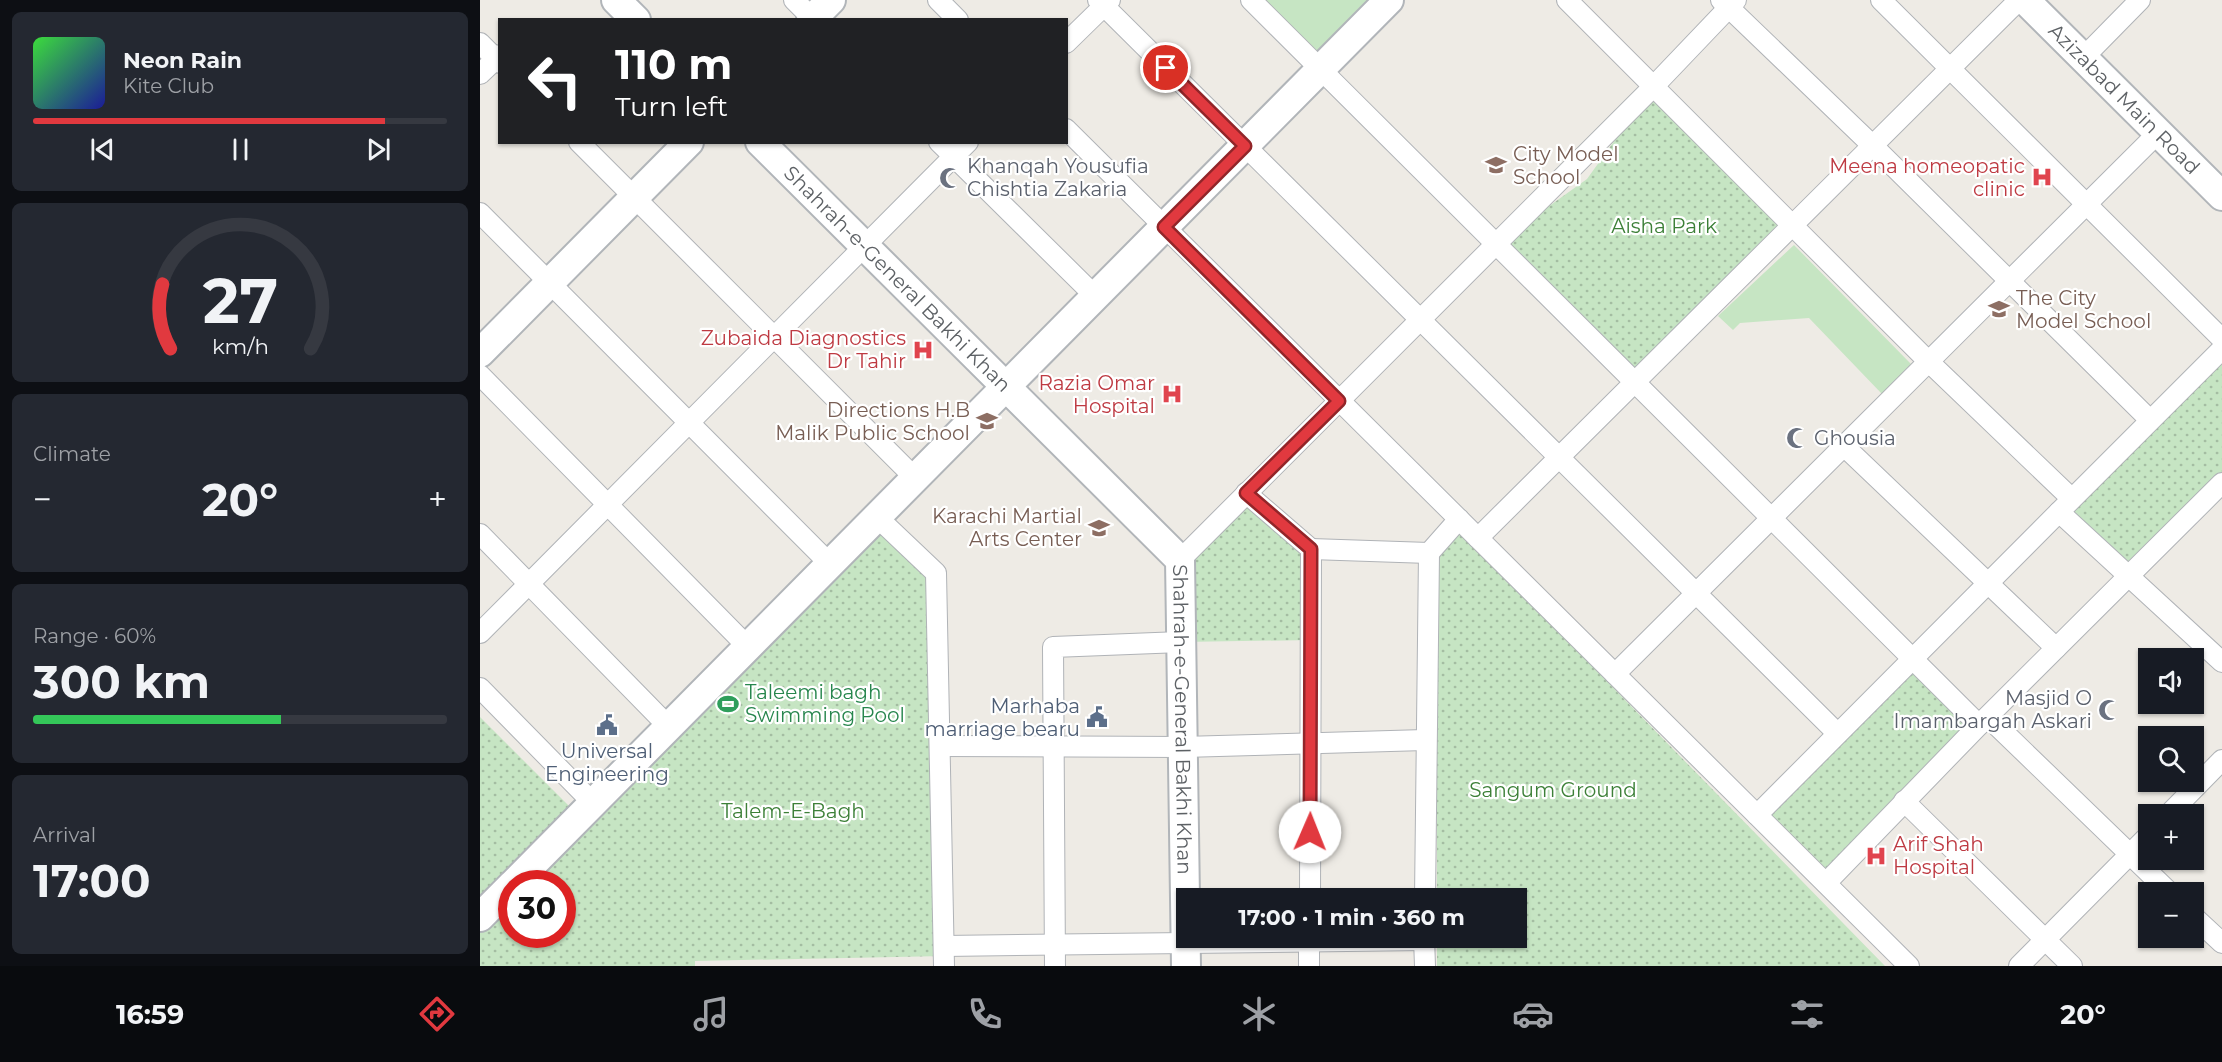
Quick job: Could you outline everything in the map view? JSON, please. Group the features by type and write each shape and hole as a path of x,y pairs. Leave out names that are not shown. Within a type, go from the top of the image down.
{"street":[{"path":"616,0 634,18"},
{"path":"938,0 956,18"},
{"path":"1251,0 1912,658 1984,721 2158,882"},
{"path":"526,870 1389,0"},
{"path":"1568,0 1929,362 2065,505 2127,576 2222,662"},
{"path":"1881,0 2222,339"},
{"path":"1478,538 2019,0"},
{"name":"Azizabad Main Road","path":"2025,0 2222,196"},
{"path":"2083,58 2140,0"},
{"path":"1068,41 1104,2 1245,146 1837,733"},
{"path":"1180,560 1653,87 1729,3 2150,420"},
{"path":"480,43 498,59 480,74"},
{"path":"1068,131 1909,966"},
{"path":"1615,674 2158,133"},
{"path":"581,144 915,478"},
{"path":"480,353 687,144"},
{"name":"Shahrah-e-General Bakhi Khan","path":"762,144 1180,560 1186,954"},
{"path":"941,144 1095,296"},
{"path":"480,633 966,144"},
{"path":"480,213 830,564"},
{"path":"1757,815 2222,349"},
{"path":"480,375 748,647"},
{"path":"1844,446 2056,648"},
{"path":"1826,883 2127,576 2221,486"},
{"path":"1246,493 1311,549 1429,553"},
{"path":"877,517 936,573 944,966"},
{"path":"1425,888 1429,553 1459,519"},
{"path":"480,534 669,727"},
{"path":"1310,888 1311,549"},
{"path":"1055,966 1053,647 1181,642"},
{"path":"480,688 593,803"},
{"path":"940,746 1183,747 1425,740"},
{"path":"2179,804 2222,760"},
{"path":"1904,801 2072,966"},
{"path":"2019,966 2138,846"},
{"path":"480,917 498,898"},
{"path":"2204,926 2222,943"},
{"path":"944,946 1055,944 1186,954 1235,948"},
{"path":"1309,948 1309,966"},
{"path":"1424,948 1425,966"}],"green space":[{"path":"1251,0 1389,0 1320,69"},
{"name":"Aisha Park","path":"1653,87 1793,226 1636,383 1496,244 1587,179"},
{"path":"1794,245 1911,364 1882,394 1809,318 1740,323 1733,330 1718,316"},
{"path":"2222,350 2222,482 2127,576 2059,512"},
{"path":"1246,493 1311,549 1311,640 1181,642 1180,560"},
{"name":"Talem-E-Bagh","path":"877,517 936,573 944,956 695,961 695,966 480,966 480,917 498,898 498,948 576,948 576,870 526,870"},
{"name":"Sangum Ground","path":"1460,531 1885,966 1437,966 1437,948 1527,948 1527,888 1437,888 1437,557"},
{"path":"1912,658 1979,725 1826,883 1757,815"},
{"path":"480,717 571,808 510,870 498,870 498,882 480,900"}],"place":[{"name":"City Model School","path":"1496,165"},
{"name":"Meena homeopatic clinic","path":"2042,177"},
{"name":"Khanqah Yousufia Chishtia Zakaria","path":"950,178"},
{"name":"The City Model School","path":"1999,309"},
{"name":"Zubaida Diagnostics Dr Tahir","path":"923,350"},
{"name":"Razia Omar Hospital","path":"1172,394"},
{"name":"Directions H.B Malik Public School","path":"987,421"},
{"name":"Ghousia","path":"1797,438"},
{"name":"Karachi Martial Arts Center","path":"1099,528"},
{"name":"Taleemi bagh Swimming Pool","path":"728,704"},
{"name":"Masjid O Imambargah Askari","path":"2109,710"},
{"name":"Marhaba marriage bearu","path":"1097,717"},
{"name":"Universal Engineering","path":"607,725"},
{"name":"Arif Shah Hospital","path":"1876,856"}],"route":[{"path":"1166,68 1245,146 1164,227 1339,401 1246,493 1311,549 1310,832"}]}
